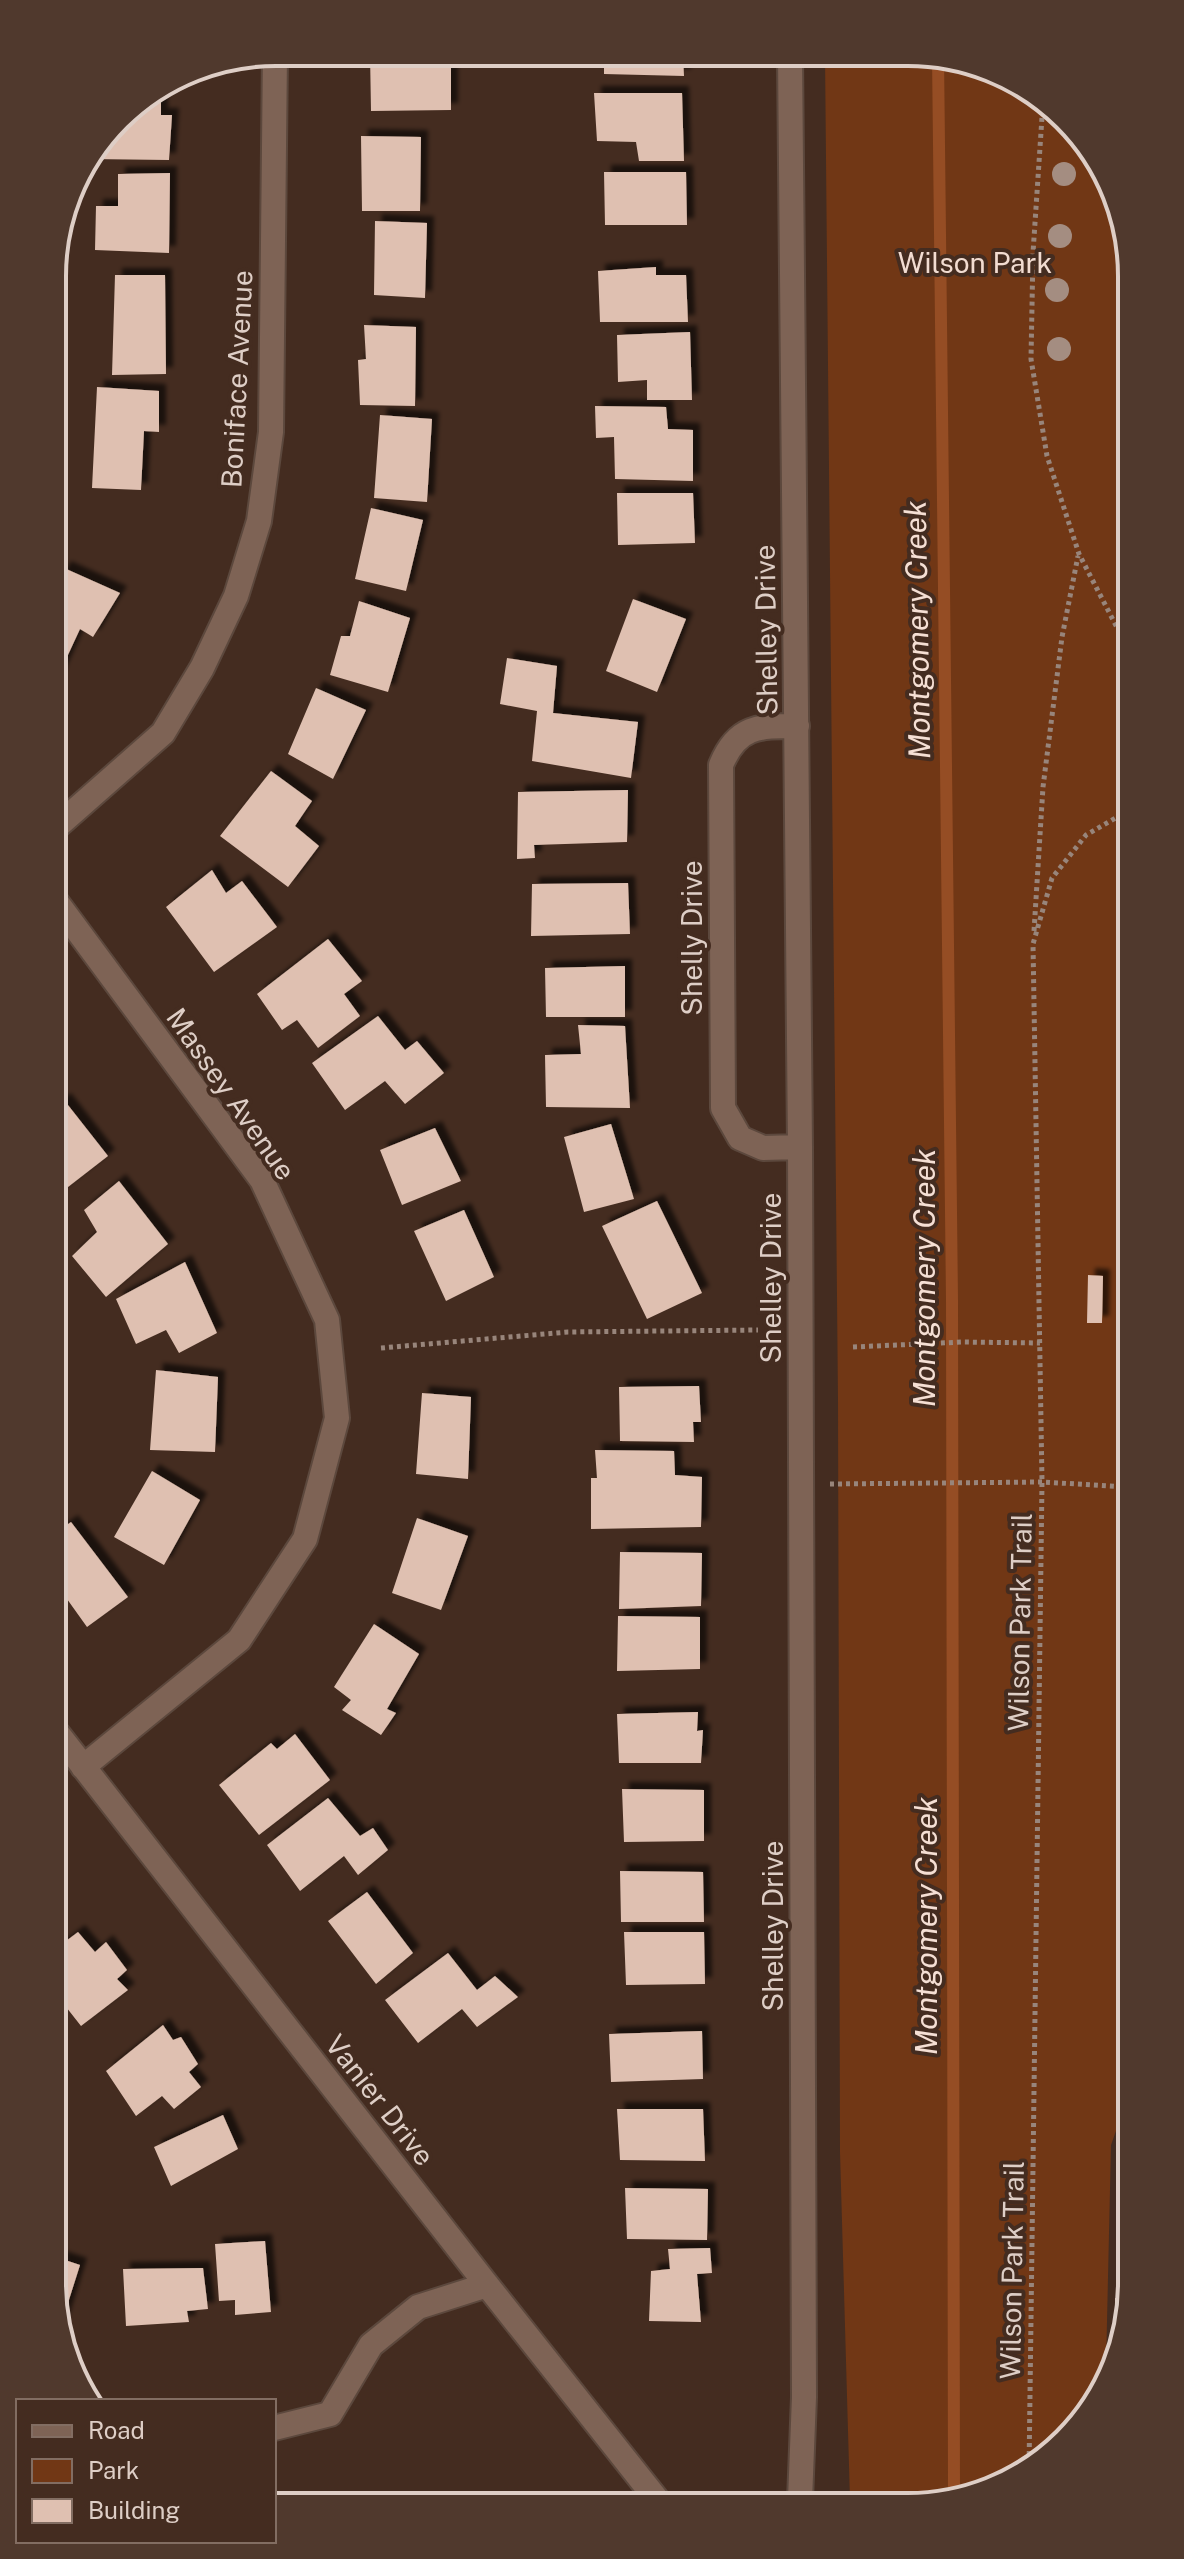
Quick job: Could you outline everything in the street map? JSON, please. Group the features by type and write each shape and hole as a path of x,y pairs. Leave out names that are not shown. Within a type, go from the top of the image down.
{"street":[{"name":"Boniface Avenue","path":"66,818 163,733 202,668 236,596 259,521 271,432 275,66"},
{"name":"Shelley Drive","path":"790,66 802,1484 804,2397 800,2493"},
{"name":"Shelly Drive","path":"797,726 770,726 744,733 730,745 721,765 723,1108 740,1138 763,1148 800,1147"},
{"name":"Massey Avenue","path":"66,915 262,1180 327,1320 337,1418 305,1539 239,1640 83,1767"},
{"name":"Vanier Drive","path":"66,1745 652,2493"},
{"path":"276,2428 330,2414 371,2345 418,2307 487,2285"}],"path":[{"path":"1042,115 1033,253 1031,359 1047,456 1079,554 1118,630"},
{"path":"1033,944 1043,787 1062,637 1079,554"},
{"name":"Wilson Park Trail","path":"1029,2455 1042,1482 1033,944 1052,878 1086,835 1118,817"},
{"path":"381,1348 568,1332 758,1330"},
{"path":"853,1347 963,1342 1040,1343"},
{"path":"802,1484 1042,1482 1118,1486"}],"green space":[{"name":"Wilson Park","path":"825,66 908,66 949,70 975,77 1024,101 1056,128 1075,148 1102,196 1111,222 1118,276 1118,2125 1111,2145 1106,2350 1090,2388 1075,2411 1036,2450 988,2477 935,2491 850,2493 840,2152 838,1400"}],"building":[{"path":"370,66 451,66 451,110 371,111"},
{"path":"604,66 684,66 684,76 604,74"},
{"path":"594,93 682,93 684,161 639,161 636,142 597,141"},
{"path":"161,100 161,115 172,115 169,160 102,159 138,118"},
{"path":"361,136 421,137 420,211 362,211"},
{"path":"604,172 686,172 687,225 605,225"},
{"path":"170,173 169,253 95,250 96,206 118,206 118,174"},
{"path":"375,221 427,223 425,298 374,295"},
{"path":"656,267 656,275 686,275 688,322 600,322 598,271"},
{"path":"115,275 165,275 166,374 112,375"},
{"path":"364,325 416,327 415,406 360,405 358,360 366,359"},
{"path":"690,332 692,400 647,400 647,380 618,382 617,335"},
{"path":"97,387 159,391 159,432 144,431 141,490 92,488"},
{"path":"595,406 666,407 668,429 693,430 693,481 615,479 614,437 596,438"},
{"path":"380,415 432,419 427,502 374,498"},
{"path":"617,493 693,493 695,543 618,545"},
{"path":"371,508 423,520 406,591 355,579"},
{"path":"66,569 120,593 93,637 80,629 66,659"},
{"path":"633,599 686,619 657,692 606,671"},
{"path":"359,601 410,618 388,692 330,675 341,636 350,636"},
{"path":"507,658 557,666 553,713 638,722 631,778 532,761 537,711 500,704"},
{"path":"316,688 366,710 333,779 288,754"},
{"path":"271,771 312,801 295,826 319,846 288,887 220,836"},
{"path":"628,790 627,842 534,845 535,858 517,859 518,792"},
{"path":"212,870 226,893 242,881 277,927 214,972 166,907"},
{"path":"628,883 630,934 531,936 532,884"},
{"path":"328,939 362,981 344,994 360,1016 318,1048 297,1020 282,1030 257,994"},
{"path":"625,966 625,1017 546,1017 545,968"},
{"path":"378,1016 405,1050 417,1041 444,1073 405,1104 385,1081 345,1110 312,1063"},
{"path":"578,1025 625,1026 630,1108 546,1107 545,1055 581,1054"},
{"path":"66,1103 108,1156 66,1189"},
{"path":"611,1124 634,1199 584,1212 564,1137"},
{"path":"435,1128 461,1181 402,1205 380,1150"},
{"path":"119,1181 168,1244 106,1297 72,1256 97,1232 84,1210"},
{"path":"657,1201 702,1293 647,1319 602,1226"},
{"path":"464,1210 494,1277 446,1301 414,1231"},
{"path":"185,1262 217,1333 179,1353 166,1330 136,1344 116,1299"},
{"path":"1088,1275 1103,1276 1102,1323 1087,1323"},
{"path":"156,1370 218,1377 215,1452 150,1450"},
{"path":"699,1386 701,1422 693,1422 694,1442 620,1441 619,1387"},
{"path":"422,1393 471,1397 468,1479 416,1474"},
{"path":"595,1450 674,1451 675,1475 702,1477 701,1527 591,1529 591,1478 597,1478"},
{"path":"152,1471 200,1500 164,1565 114,1537"},
{"path":"417,1518 468,1536 441,1610 392,1593"},
{"path":"71,1522 128,1597 87,1627 66,1598 66,1526"},
{"path":"620,1552 702,1553 701,1606 619,1609"},
{"path":"618,1616 700,1617 700,1669 617,1671"},
{"path":"374,1624 419,1654 387,1709 396,1713 381,1735 342,1710 351,1700 334,1687"},
{"path":"698,1712 697,1731 703,1730 701,1763 619,1763 617,1714"},
{"path":"295,1734 330,1780 259,1835 219,1785 271,1743 277,1749"},
{"path":"622,1789 704,1790 704,1841 624,1842"},
{"path":"328,1798 360,1836 373,1828 388,1850 358,1875 344,1856 300,1891 267,1845"},
{"path":"620,1871 703,1872 704,1922 621,1922"},
{"path":"367,1892 413,1953 376,1984 328,1921"},
{"path":"78,1932 95,1952 106,1942 127,1970 117,1979 128,1990 81,2026 66,2007 66,1941"},
{"path":"624,1932 704,1932 705,1984 626,1985"},
{"path":"448,1953 477,1990 495,1976 518,1997 477,2027 462,2009 418,2043 385,2000"},
{"path":"163,2025 173,2040 181,2037 198,2064 189,2072 201,2087 174,2109 162,2096 136,2116 106,2071"},
{"path":"702,2031 703,2079 611,2082 609,2034"},
{"path":"617,2109 703,2109 705,2161 620,2160"},
{"path":"223,2115 238,2149 171,2186 154,2147"},
{"path":"625,2188 708,2189 707,2240 627,2239"},
{"path":"265,2241 271,2312 235,2315 235,2300 219,2301 215,2244"},
{"path":"710,2248 712,2273 697,2274 701,2322 649,2321 651,2271 670,2269 668,2249"},
{"path":"66,2260 80,2265 68,2304"},
{"path":"203,2268 208,2309 187,2311 189,2322 126,2326 123,2269"}],"waterway":[{"name":"Montgomery Creek","path":"938,68 952,1300 954,2487"}]}
